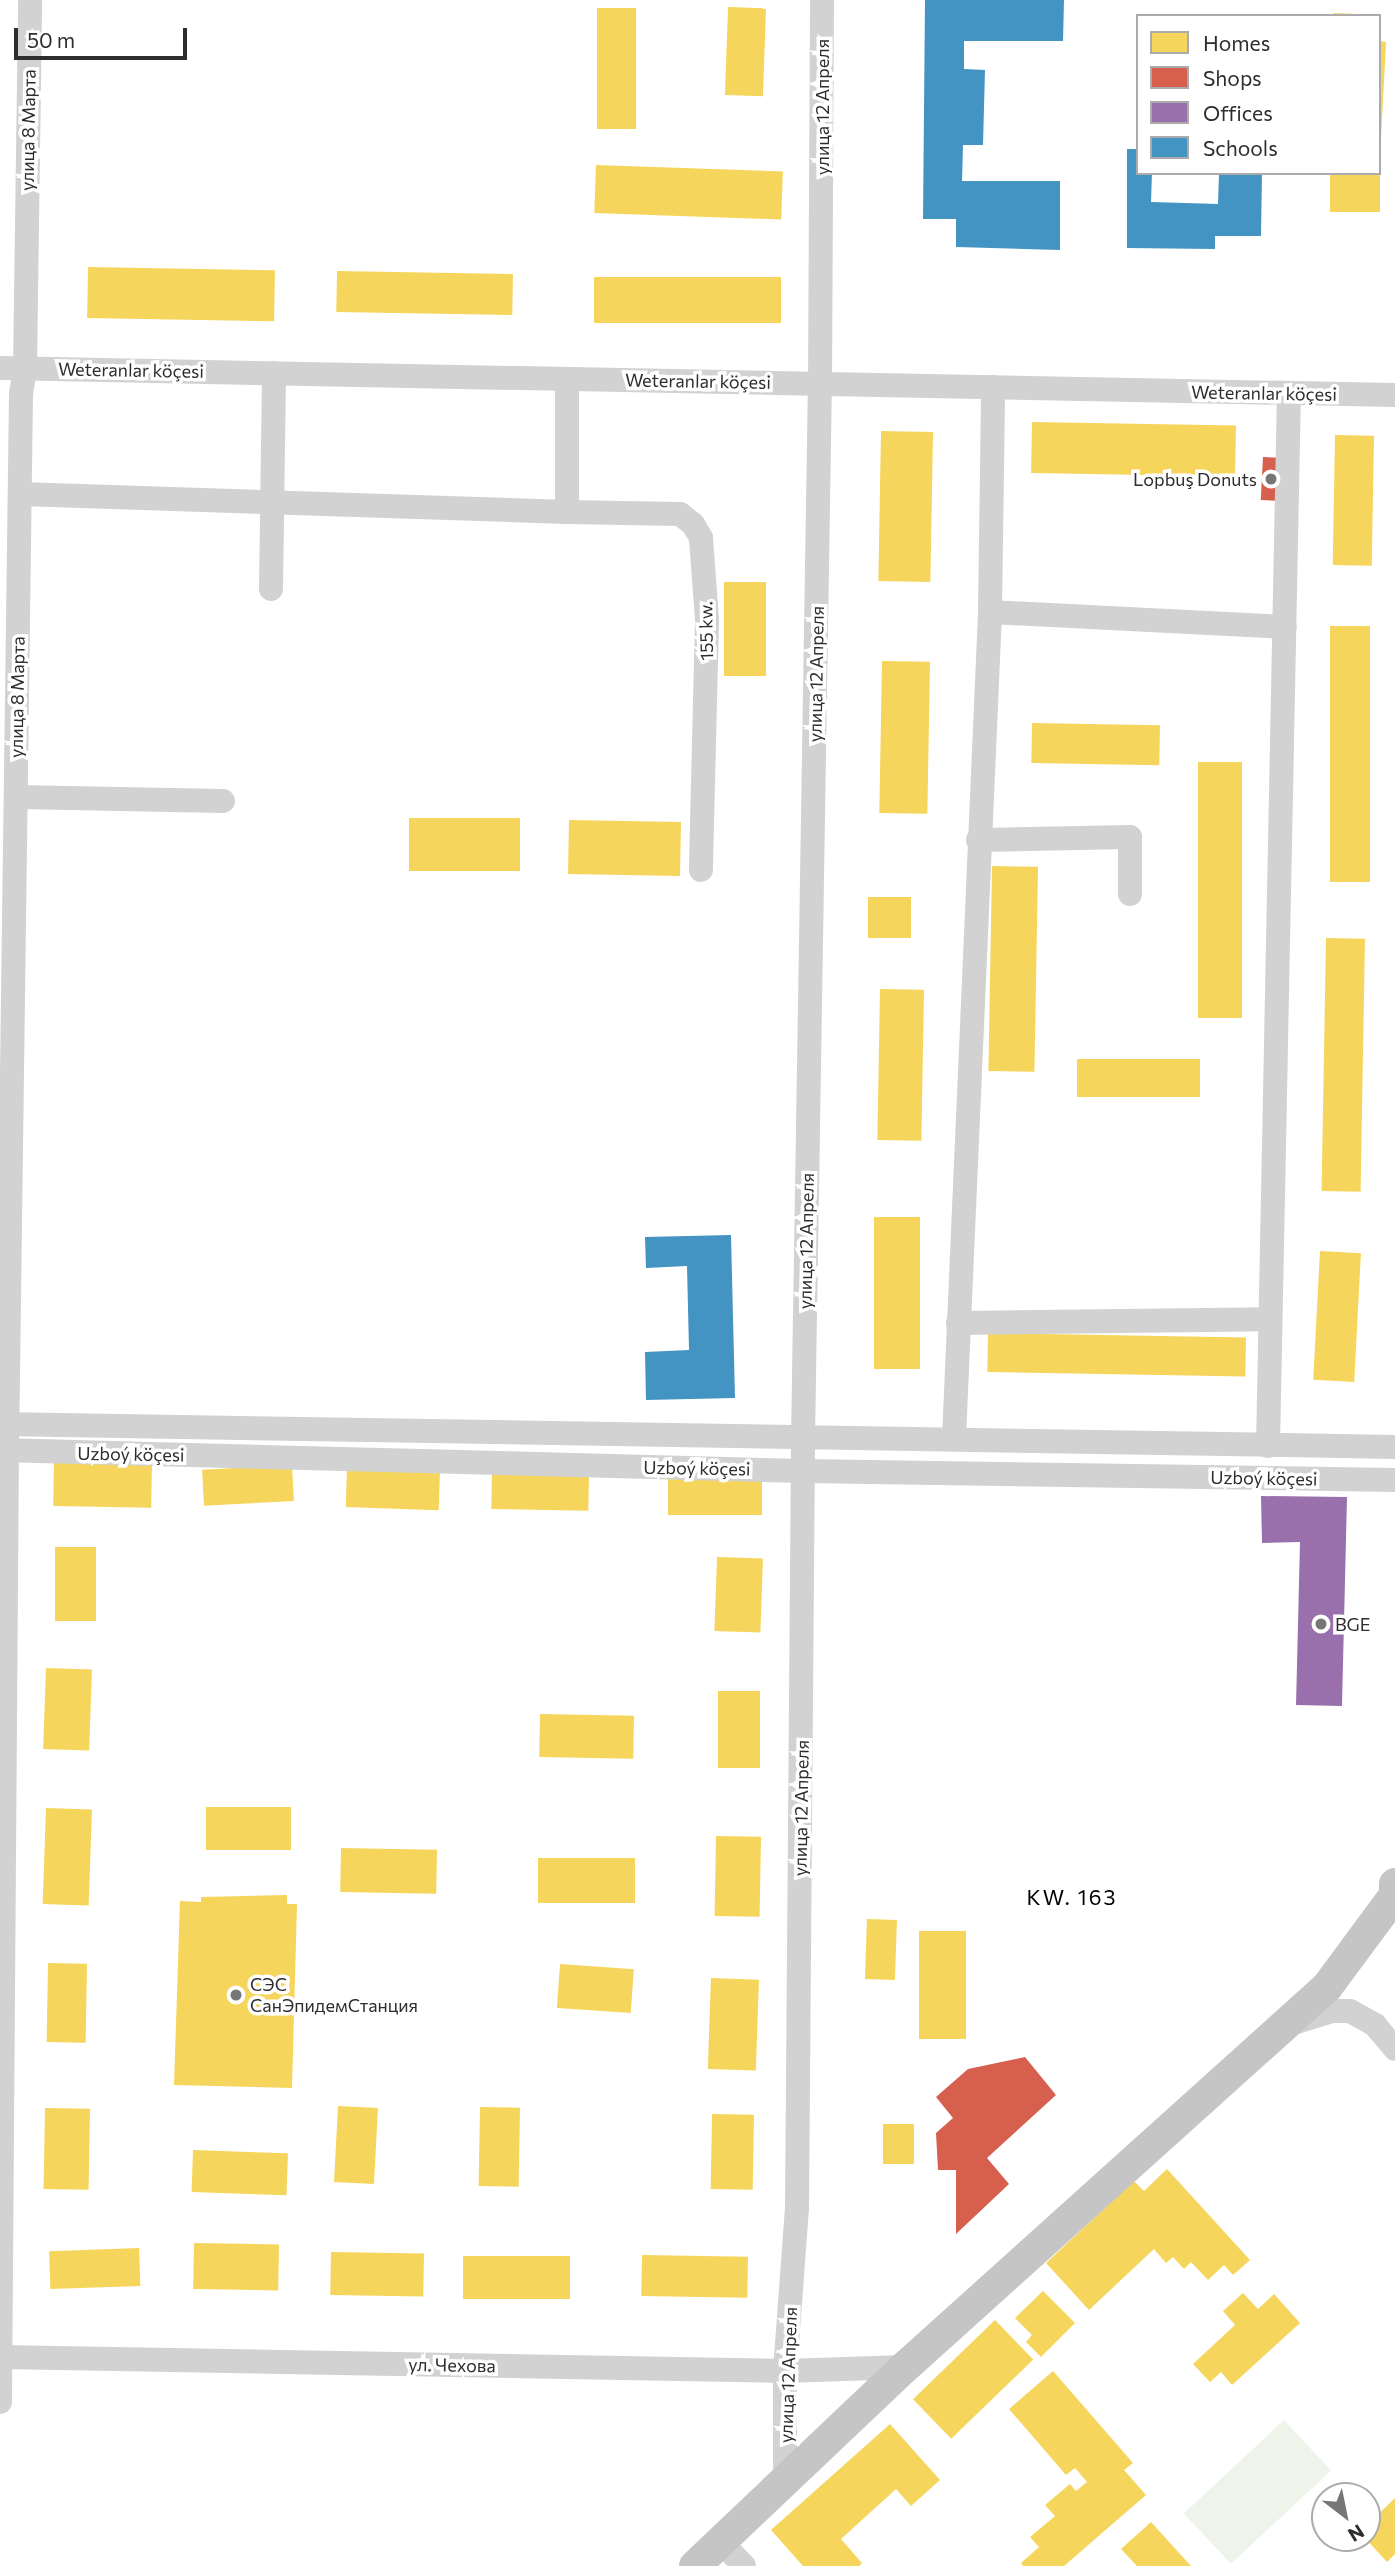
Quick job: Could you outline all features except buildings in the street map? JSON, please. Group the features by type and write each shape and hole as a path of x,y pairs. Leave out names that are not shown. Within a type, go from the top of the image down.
{"main road":[{"path":"695,2566 905,2367 1327,1987 1395,1895 1395,1884"}],"street":[{"name":"улица 8 Марта","path":"0,2402 3,1450 16,797 9,543 20,494 21,394 25,368 30,0"},
{"name":"улица 12 Апреля","path":"785,2482 785,2371 797,2210 803,1439 820,384 822,0"},
{"name":"Weteranlar köçesi","path":"0,368 1395,396"},
{"path":"271,589 274,373"},
{"path":"567,379 568,512"},
{"path":"954,1437 990,612 993,387"},
{"path":"1268,1446 1289,393"},
{"name":"155 kw.","path":"20,494 272,504 680,514 693,524 701,538 707,620 702,870"},
{"path":"990,612 1285,627"},
{"path":"16,797 223,801"},
{"path":"978,840 1130,837 1130,894"},
{"path":"958,1323 1269,1319"},
{"name":"Uzboý köçesi","path":"5,1424 803,1439 954,1437 1395,1447"},
{"name":"Uzboý köçesi","path":"3,1450 804,1471 1395,1479"},
{"path":"1395,1895 1395,1920"},
{"path":"1286,2025 1332,2011 1350,2011 1375,2025 1395,2049"},
{"name":"ул. Чехова","path":"1,2357 785,2371 905,2367"},
{"path":"721,2542 744,2566"}],"shaded area":[{"path":"1284,2420 1331,2470 1319,2482 1311,2482 1311,2489 1231,2564 1184,2513"}],"place":[{"name":"Lopbuş Donuts","path":"1271,479"},
{"name":"BGE","path":"1321,1624"},
{"name":"СЭС СанЭпидемСтанция","path":"236,1995"}],"district":[{"name":"KW. 163","path":"1072,1897"}]}
